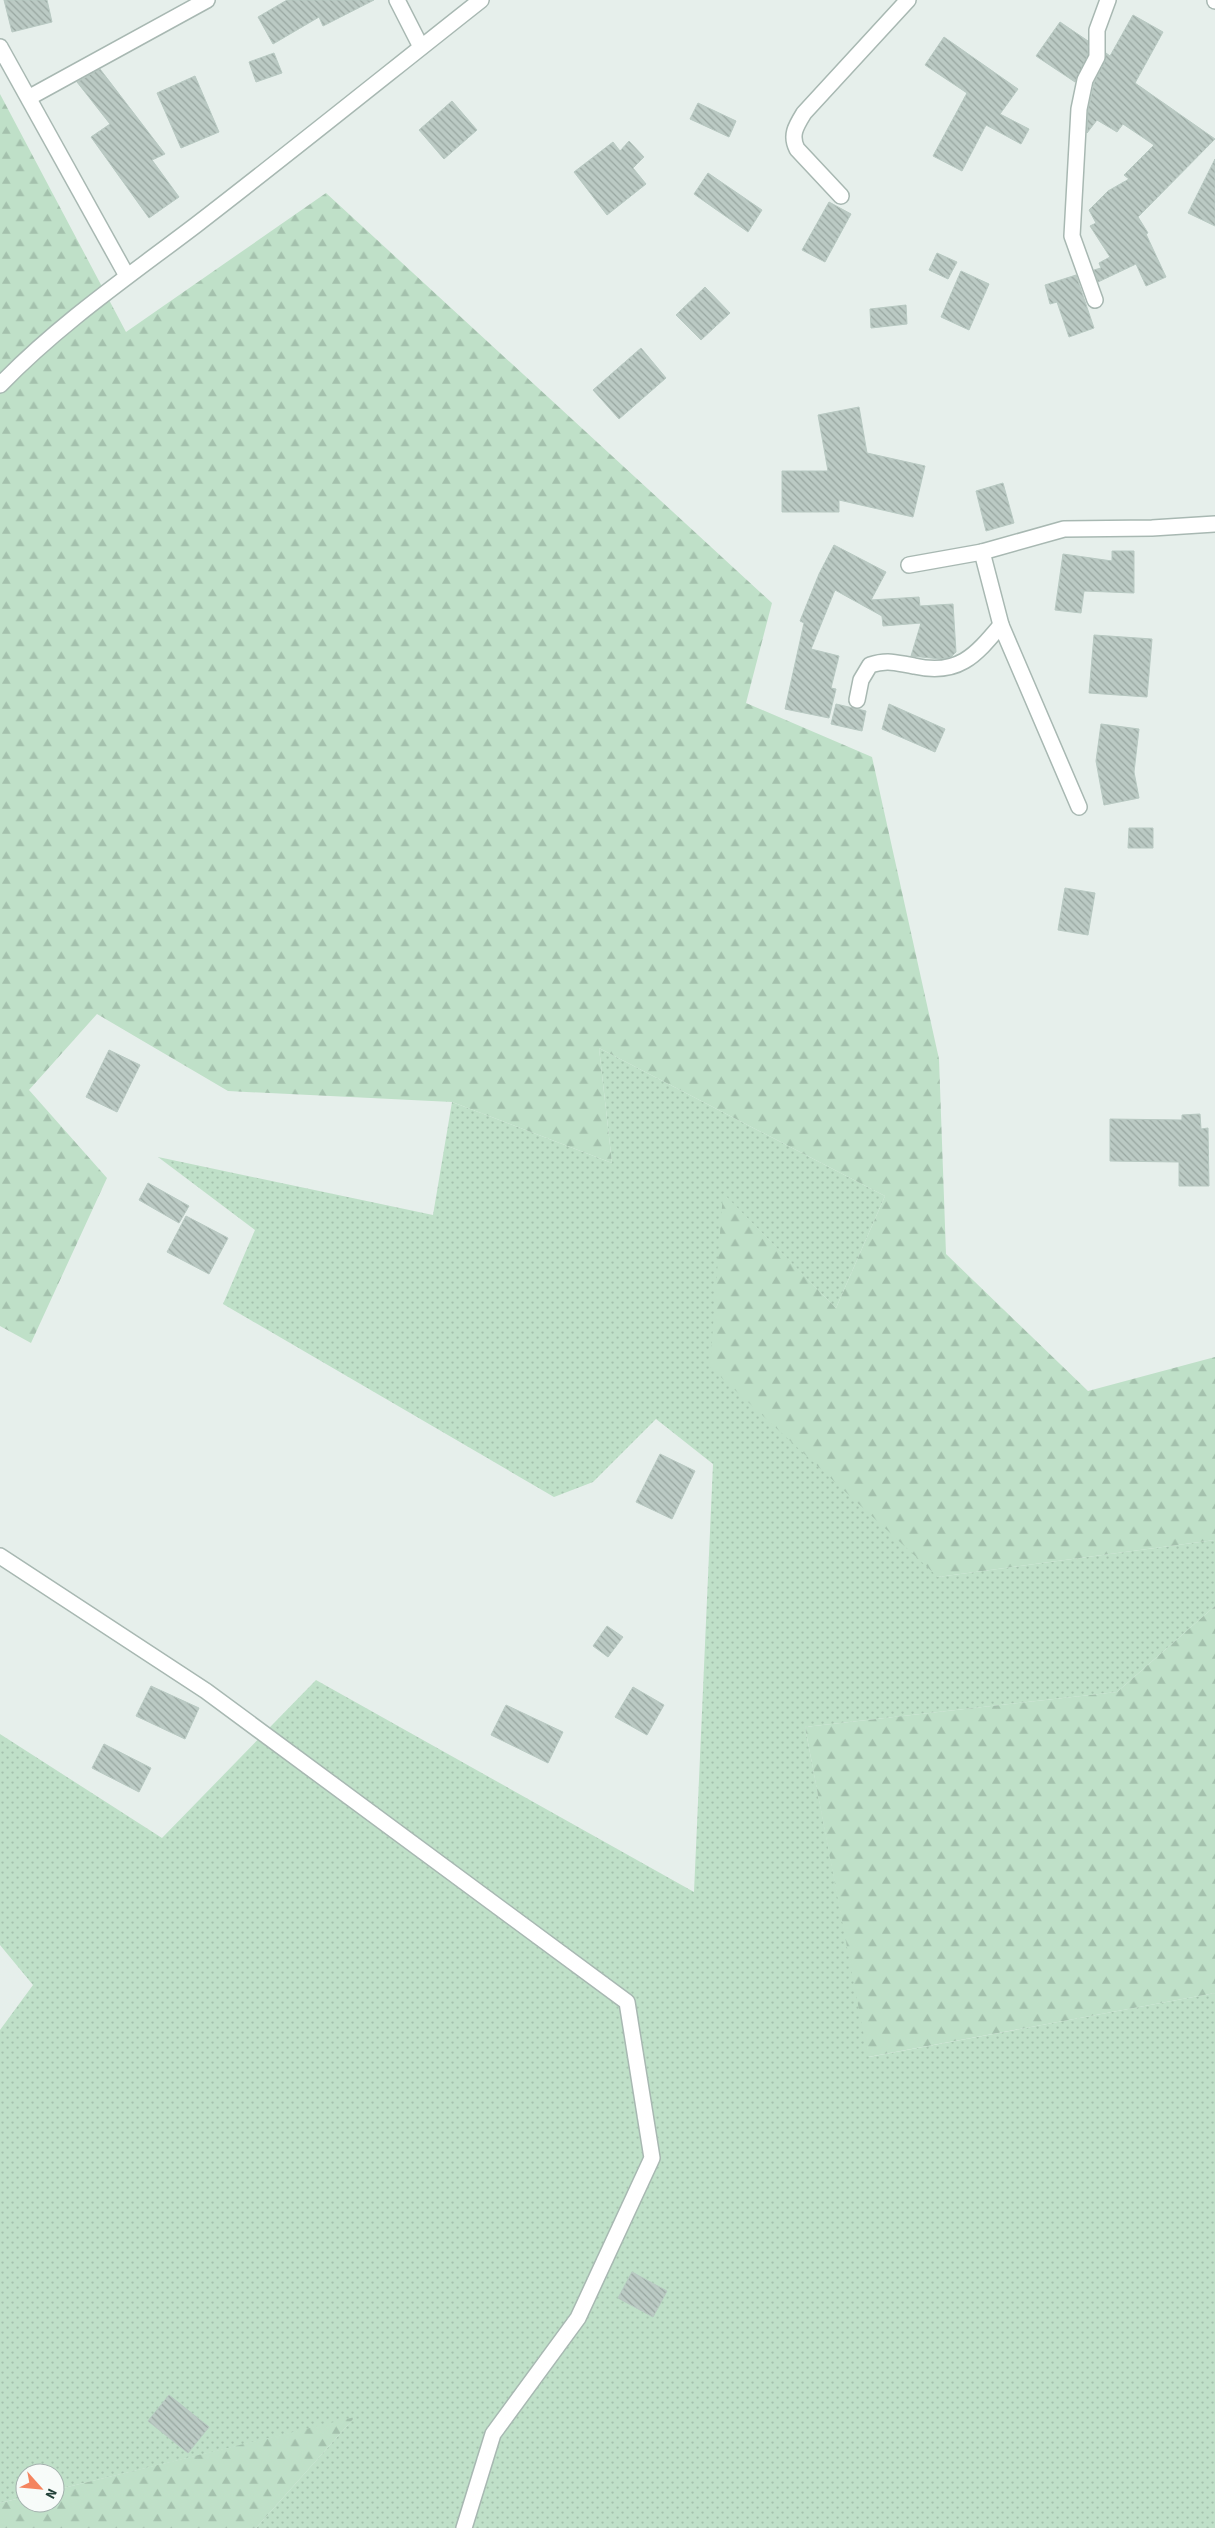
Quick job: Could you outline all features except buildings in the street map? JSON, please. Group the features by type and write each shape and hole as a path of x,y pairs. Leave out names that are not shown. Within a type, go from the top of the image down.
{"street":[{"path":"30,97 207,0"},
{"path":"397,0 421,47"},
{"path":"0,384 26,358 127,276 481,0"},
{"path":"841,196 797,149 793,140 795,128 804,113 908,0"},
{"path":"1095,300 1072,236 1080,109 1085,80 1097,57 1097,30 1108,0"},
{"path":"0,47 30,97 127,276"},
{"path":"909,565 982,552 1064,529 1152,528 1215,524"},
{"path":"982,552 1001,625 1079,807"},
{"path":"857,700 861,680 870,665 885,660 929,670 962,665 986,643 1001,625"},
{"path":"0,1556 206,1691 627,2002 652,2158 578,2318 493,2434 464,2528"}],"green space":[{"path":"0,94 126,332 326,193 772,603 746,703 872,757 939,1059 946,1254 1088,1391 1215,1357 1215,1540 938,1577 710,1367 723,1193 836,1308 885,1196 599,1048 612,1163 452,1102 228,1091 97,1014 29,1090 107,1178 31,1343 0,1326"},
{"path":"599,1048 885,1196 836,1308 723,1194 938,1577 1215,1540 1215,1606 1117,1692 805,1727 869,2057 1215,1993 1215,2528 256,2528 354,2418 65,2488 65,2463 15,2463 15,2499 0,2503 0,2030 33,1985 0,1945 0,1734 162,1838 316,1680 694,1892 713,1464 656,1419 593,1482 554,1497 223,1304 255,1230 158,1157 433,1215 452,1102 612,1163"},
{"path":"1215,1606 1215,1993 868,2057 805,1727 1117,1692"},
{"path":"355,2417 256,2528 0,2528 0,2503 15,2499 15,2513 65,2513 65,2488"}]}
